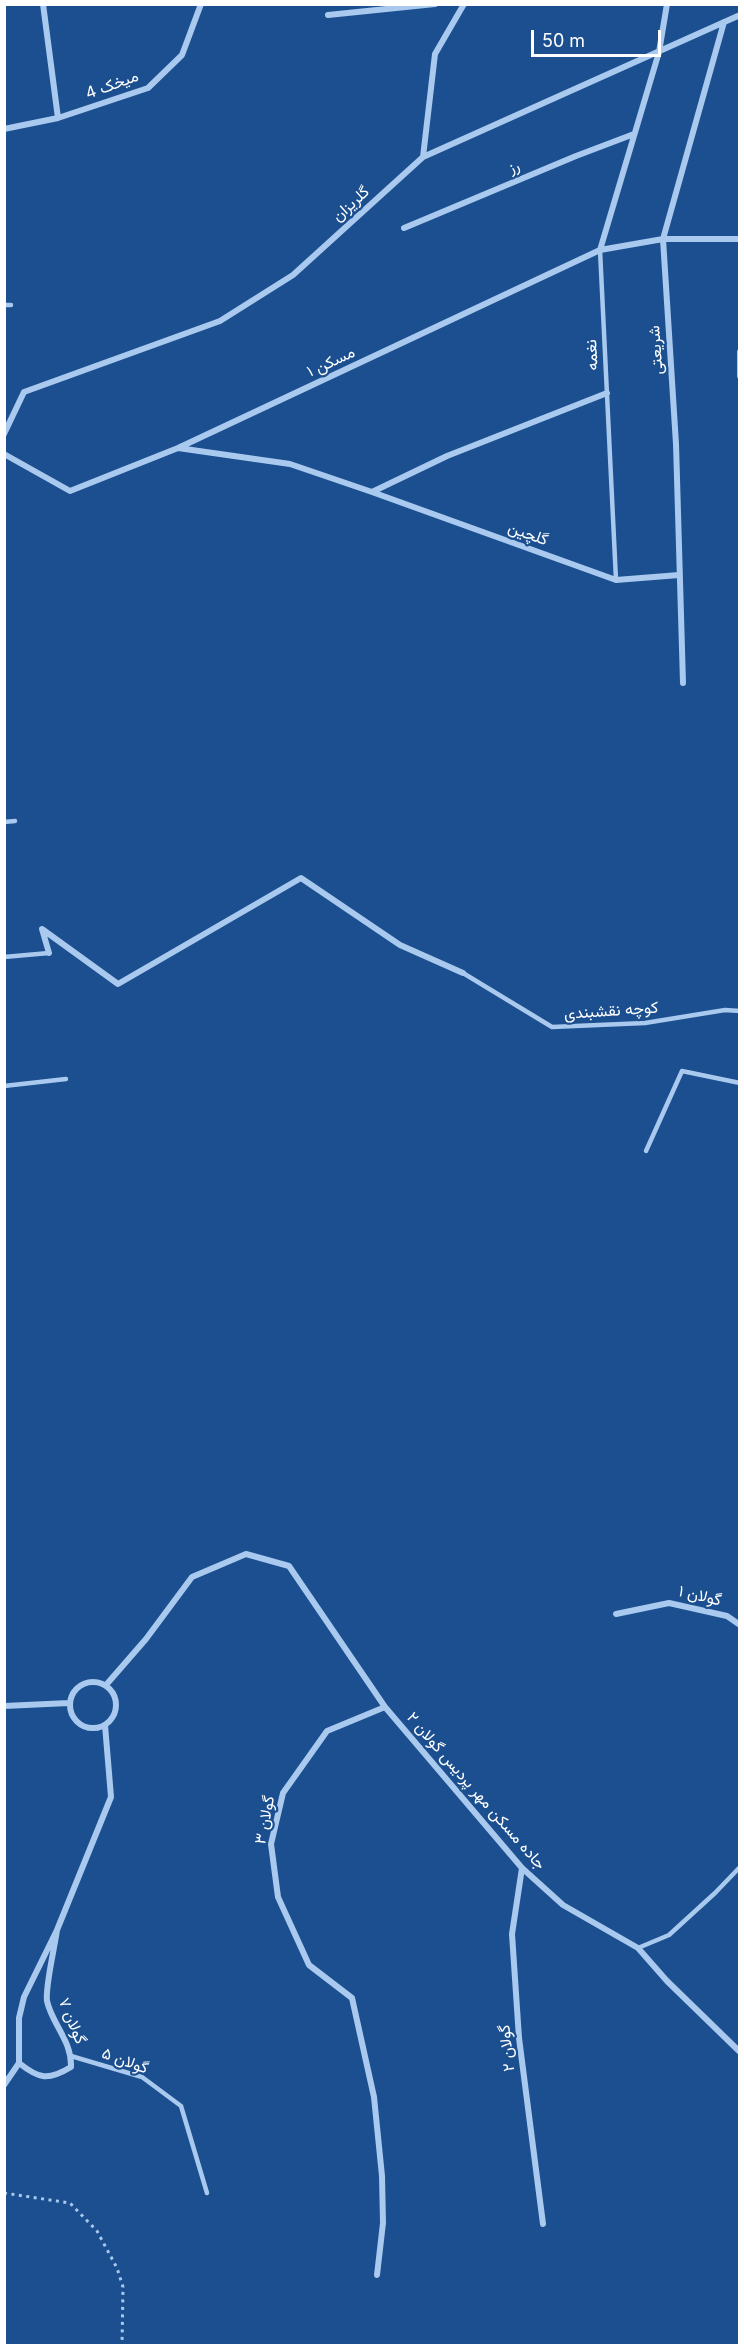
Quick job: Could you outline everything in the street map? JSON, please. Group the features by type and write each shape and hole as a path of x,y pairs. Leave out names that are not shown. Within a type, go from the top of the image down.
{"street":[{"path":"43,4 58,118"},
{"name":"میخک 4","path":"4,129 58,118 148,88 182,55 201,4"},
{"path":"328,15 435,4"},
{"path":"423,157 435,54 464,4"},
{"name":"نغمه","path":"600,250 659,52 667,4"},
{"name":"گلریزان","path":"4,434 24,392 220,321 293,275 423,157 740,15"},
{"name":"شریعتی","path":"683,683 676,444 663,239 724,22"},
{"name":"رز","path":"404,228 634,134"},
{"name":"مسکن ۱","path":"4,454 70,491 178,448 600,250 663,239 740,239"},
{"path":"740,352 740,376"},
{"path":"372,492 447,456 607,393"},
{"name":"گلچین","path":"178,448 290,464 616,580 679,575"},
{"path":"49,953 42,929 118,984 301,878 400,945 463,973"},
{"name":"جاده مسکن مهر پردیس گولان ۲","path":"106,1685 146,1639 192,1577 246,1554 289,1566 385,1707 522,1868 563,1905 638,1948 667,1981 740,2052"},
{"name":"گولان ۱","path":"616,1614 669,1602 727,1616 740,1625"},
{"path":"94,1681 106,1685 114,1694 116,1705 113,1716 105,1725 93,1728 80,1725 72,1716 69,1703 73,1692 82,1683 94,1681"},
{"path":"4,1706 69,1703"},
{"name":"گولان ۳","path":"377,2275 383,2223 382,2176 374,2097 352,1998 309,1965 278,1897 271,1844 283,1793 327,1731 385,1707"},
{"name":"گولان ۷","path":"57,1930 47,1999 71,2056 71,2067 55,2076 35,2076 19,2063 20,2018 24,1997 57,1930 111,1797 105,1725"},
{"name":"گولان ۲","path":"522,1868 513,1945 519,2038 543,2224"},
{"path":"4,2085 19,2063"}],"lane":[{"name":"نغمه","path":"600,250 616,580"},
{"path":"4,305 11,305"},
{"path":"4,822 15,821"},
{"path":"4,957 49,953"},
{"name":"کوچه نقشبندی","path":"463,973 552,1027 645,1023 725,1010 740,1011"},
{"path":"646,1151 682,1071 740,1083"},
{"path":"4,1086 66,1079"},
{"path":"638,1948 669,1935 740,1868"},
{"name":"گولان ۵","path":"71,2056 142,2077 181,2106 207,2193"}],"path":[{"path":"4,2193 70,2203 97,2231 117,2268 123,2287 122,2346"}]}
